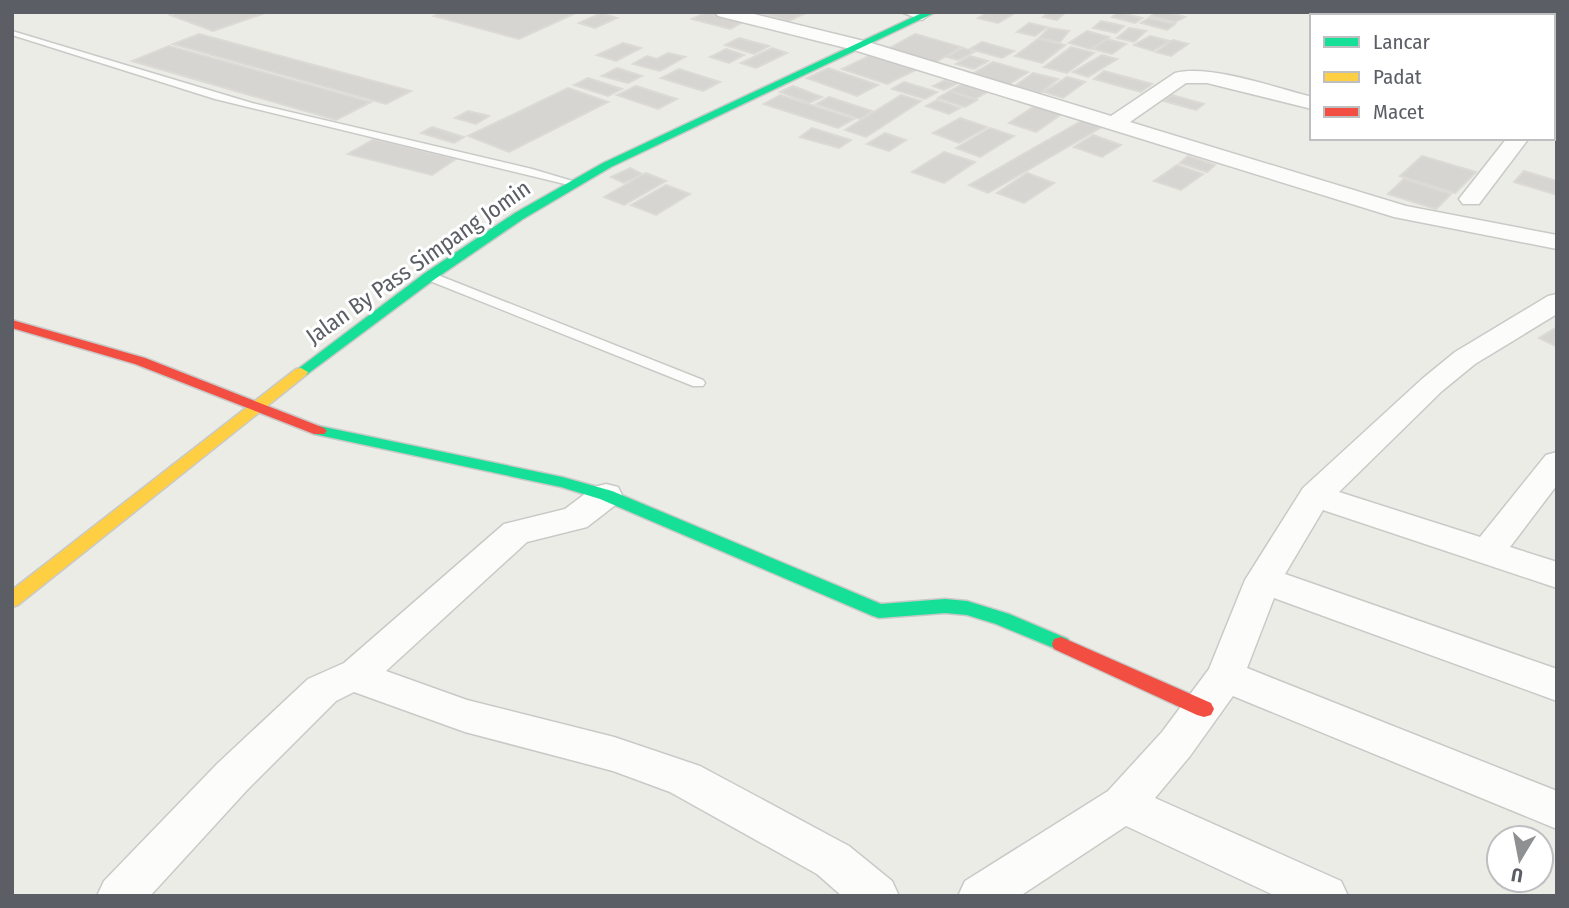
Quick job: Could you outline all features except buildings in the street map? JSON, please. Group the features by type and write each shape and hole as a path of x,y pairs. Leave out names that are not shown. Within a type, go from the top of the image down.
{"main road":[{"name":"Jalan By Pass Simpang Jomin","path":"12,600 255,406 430,276 573,183 927,15"},
{"path":"12,324 140,361 326,433 562,482 606,495 879,611 909,611 936,606 968,608 1214,692"}],"street":[{"path":"724,12 861,46 1402,212 1557,242"},
{"path":"1114,123 1182,77 1207,77 1310,103"},
{"path":"1471,199 1516,140"},
{"path":"981,896 1123,804 1214,692 1263,580 1315,496 1432,385 1465,358 1557,302"},
{"path":"1487,552 1557,462"},
{"path":"120,896 233,776 322,690 342,679 355,676 516,531 575,519 606,495"},
{"path":"1315,496 1557,575"},
{"path":"1263,580 1557,685"},
{"path":"355,676 465,716 614,754 685,779 832,860 876,896"},
{"path":"1214,692 1557,810"},
{"path":"1123,804 1325,896"}],"lane":[{"path":"905,12 927,15"},
{"path":"15,33 248,106 454,152 573,183"},
{"path":"430,276 698,383"}],"traffic: fast":[{"path":"301,372 430,276 519,216 607,165 932,12"},
{"path":"319,431 562,482 606,495 879,611 945,606 967,608 1003,619 1061,644"}],"traffic: slow":[{"path":"12,600 301,372"}],"traffic: jam":[{"path":"12,324 140,361 319,431"},
{"path":"1061,644 1204,709"}]}
